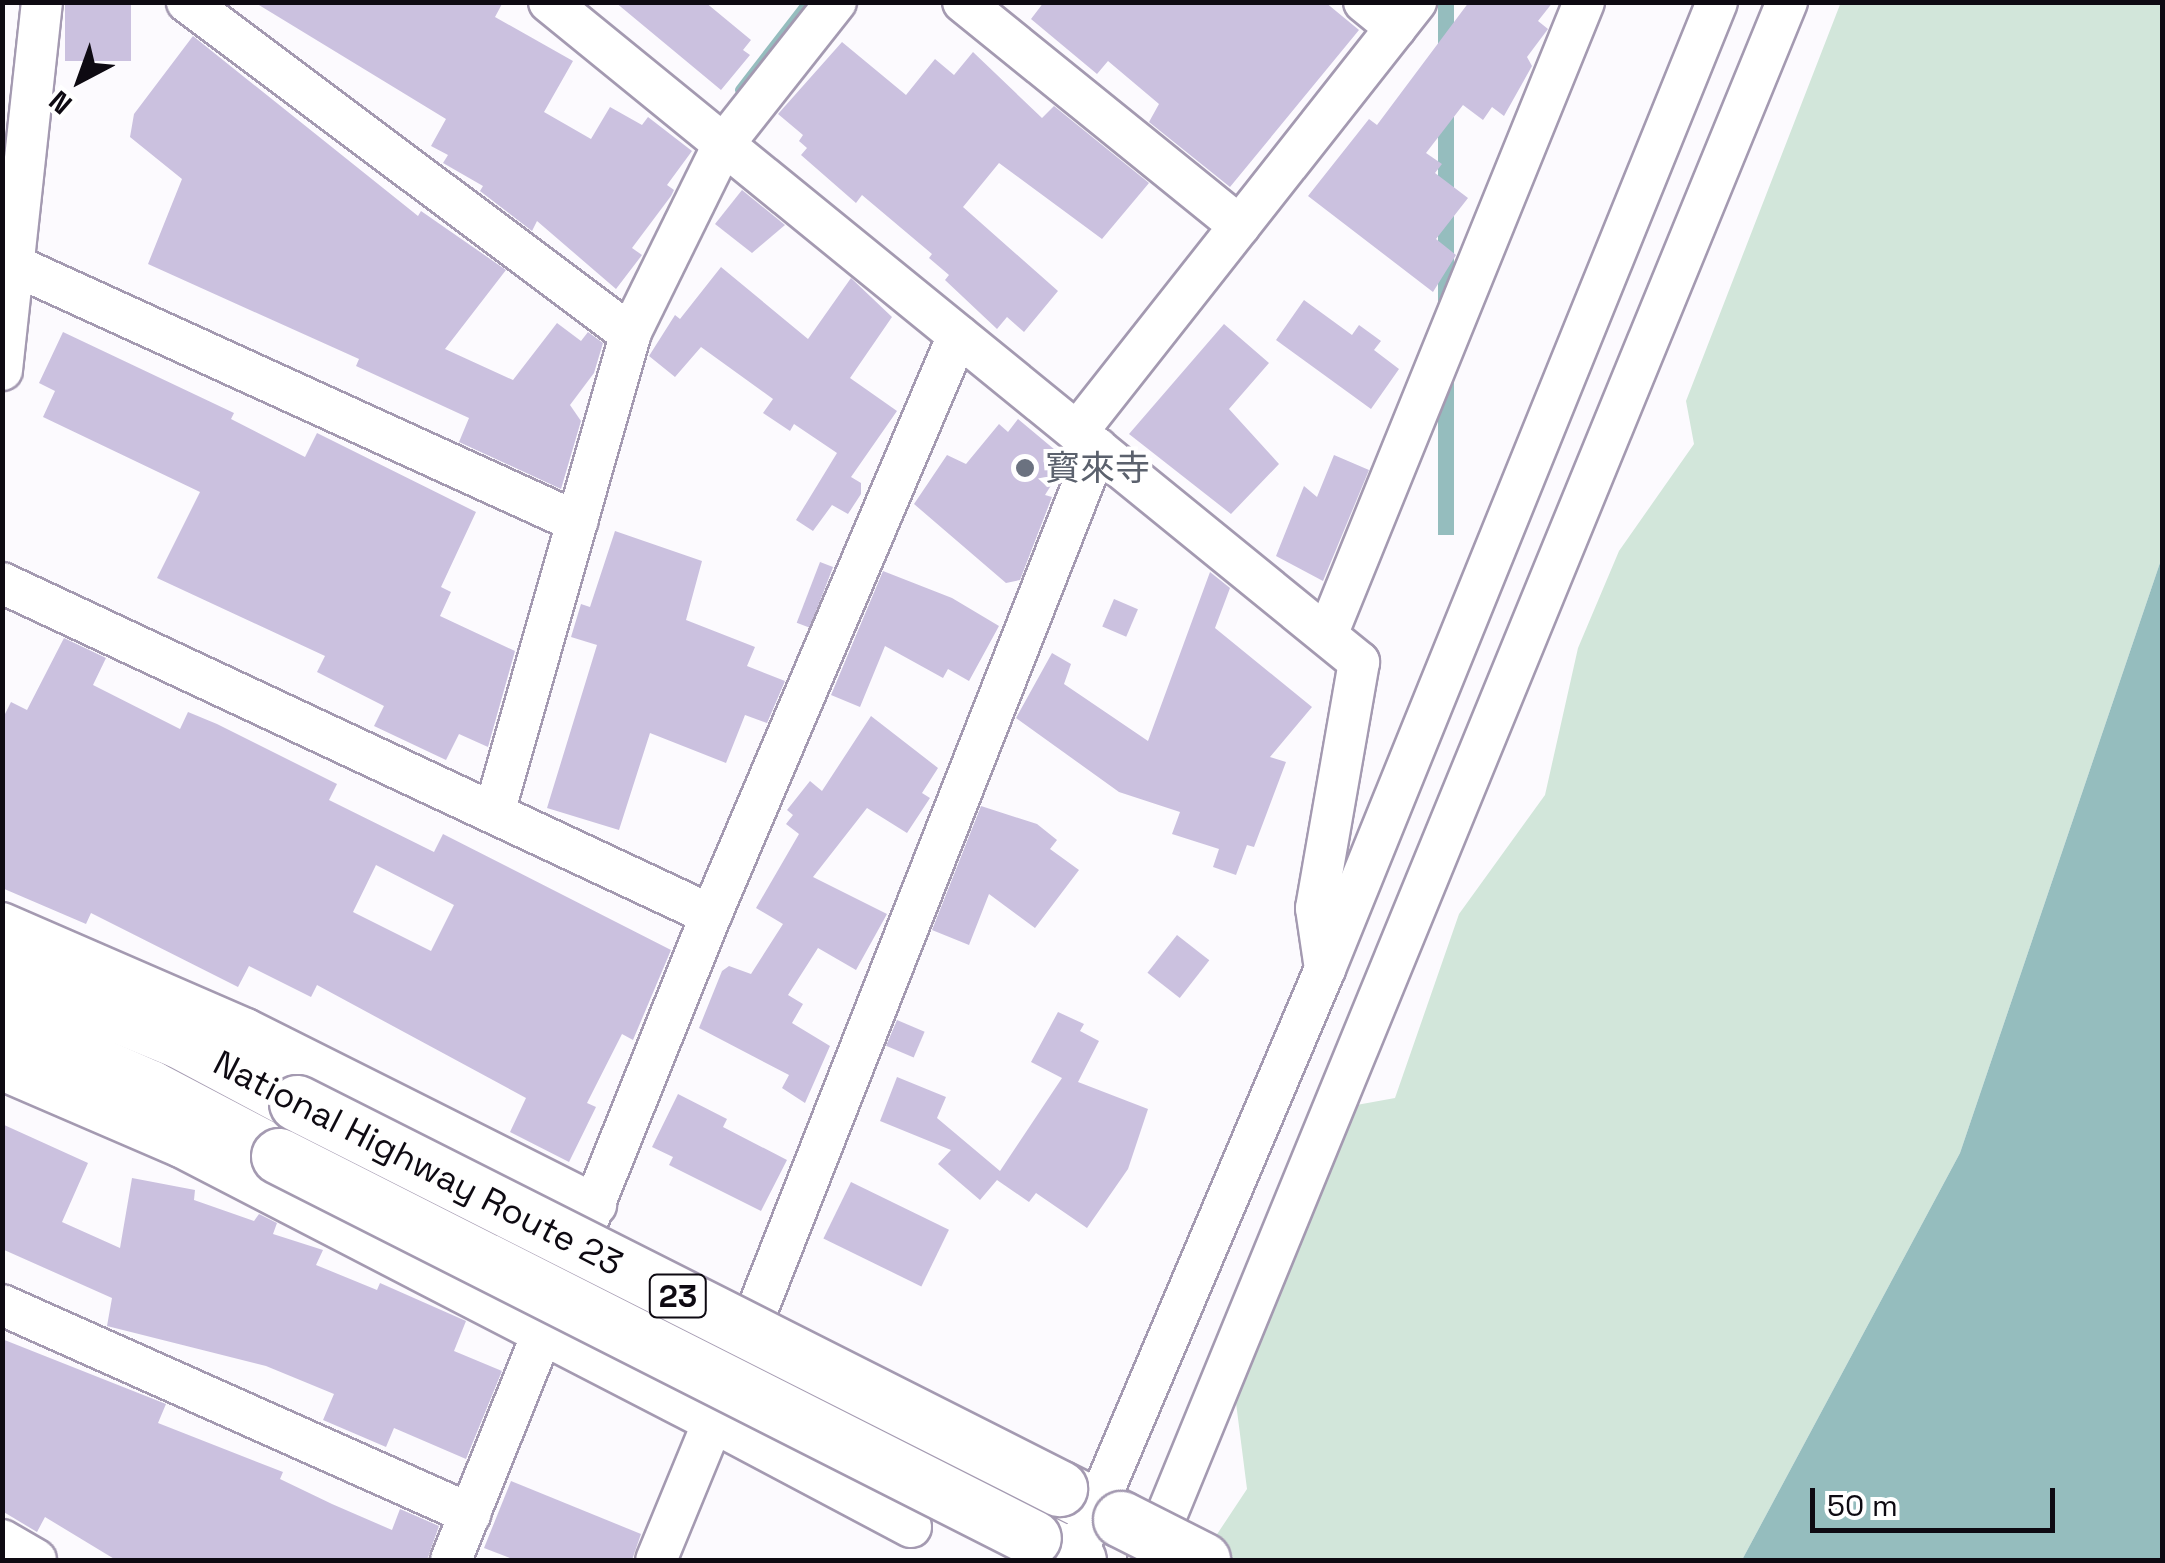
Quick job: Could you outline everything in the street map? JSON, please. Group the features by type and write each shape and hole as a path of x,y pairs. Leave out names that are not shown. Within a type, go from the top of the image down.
{"highway":[{"name":"National Highway Route 23","path":"2,968 179,1040 1106,1519 1202,1560"},
{"name":"National Highway Route 23","path":"2,1023 150,1088 1065,1555"}],"street":[{"path":"2,370 42,2"},
{"path":"187,2 630,334"},
{"path":"549,2 1359,662 1316,908 1325,969"},
{"path":"494,812 630,334 724,145 836,2"},
{"path":"964,2 1240,226"},
{"path":"656,1560 714,1422 1087,440 1240,226 1406,15 1364,2"},
{"path":"1327,635 1584,2"},
{"path":"1106,1519 1717,2"},
{"path":"1065,1555 1106,1519 1787,2"},
{"path":"16,266 576,522"},
{"path":"451,1560 546,1333 711,915 958,336"},
{"path":"2,583 711,915"},
{"path":"2,923 246,1029 596,1205"},
{"path":"2,1070 181,1147 546,1333 911,1527"},
{"path":"2,1305 470,1514"},
{"path":"2,1540 36,1560"}],"green space":[{"path":"1841,2 2162,3 2162,557 1960,1153 1742,1560 1200,1560 1247,1489 1235,1395 1351,1106 1395,1098 1459,914 1545,795 1578,648 1619,551 1694,444 1686,401"}],"water":[{"path":"1438,3 1454,3 1454,535 1438,535"},
{"path":"2162,557 2162,1560 1742,1560 1960,1153"}],"building":[{"path":"65,2 131,2 131,61 65,61"},
{"path":"254,2 503,2 495,17 573,61 544,112 591,139 610,107 642,125 648,117 692,151 667,185 674,190 671,196 632,248 642,255 616,289 537,221 532,231 480,191 483,186 443,163 448,155 431,146 446,119"},
{"path":"615,2 705,2 751,40 743,50 750,55 721,90"},
{"path":"1044,2 1325,2 1359,30 1230,187 1149,122 1159,104 1108,61 1097,74 1031,19"},
{"path":"1469,2 1553,2 1538,21 1548,29 1527,57 1532,66 1504,116 1492,107 1483,120 1463,105 1426,153 1442,164 1435,173 1468,198 1436,239 1456,255 1433,292 1308,196 1369,119 1377,125"},
{"path":"193,36 418,216 421,211 506,270 445,349 513,380 557,323 581,341 588,332 603,343 594,373 570,405 581,421 561,489 459,442 469,418 356,366 359,359 148,264 182,179 130,137 134,114"},
{"path":"842,42 906,95 935,59 954,75 973,52 1042,118 1054,106 1149,183 1102,239 999,163 963,207 1058,291 1024,332 1007,317 997,329 945,280 949,275 929,258 932,254 862,195 856,203 801,155 807,148 799,141 803,135 778,114"},
{"path":"742,190 785,225 752,253 715,224"},
{"path":"721,267 808,339 851,278 892,317 850,378 897,411 851,477 861,483 861,494 848,514 832,505 813,531 796,520 837,453 794,424 790,431 763,413 773,399 701,347 675,377 649,356 675,315 680,319"},
{"path":"1304,300 1352,335 1359,325 1381,341 1374,350 1399,369 1371,409 1276,340"},
{"path":"1224,324 1269,363 1229,409 1279,464 1231,514 1129,434"},
{"path":"63,332 234,413 231,419 305,457 317,433 476,512 441,587 451,592 440,616 515,651 488,747 459,734 446,760 374,726 384,706 317,672 325,656 157,578 200,492 43,417 55,391 39,383"},
{"path":"1018,419 1067,460 1045,495 1052,497 1020,580 1006,583 914,504 947,455 966,464 999,424 1008,432"},
{"path":"1334,455 1369,470 1323,581 1276,556 1304,486 1317,497"},
{"path":"615,531 702,561 686,620 755,647 747,666 785,681 767,723 745,715 726,763 650,733 619,830 547,808 597,645 571,637 581,604 590,607"},
{"path":"820,562 833,567 810,628 797,623"},
{"path":"883,571 952,598 999,626 969,681 948,669 943,678 885,646 860,707 831,695"},
{"path":"1210,572 1230,588 1215,628 1312,707 1270,757 1286,762 1254,847 1247,845 1236,875 1213,867 1219,849 1172,834 1180,812 1119,792 1016,718 1052,653 1071,664 1064,684 1148,741"},
{"path":"1114,599 1138,609 1126,637 1102,627"},
{"path":"64,638 106,658 93,685 180,729 188,712 217,724 337,784 329,800 434,852 443,834 671,950 633,1040 622,1034 587,1103 596,1107 569,1162 510,1132 526,1098 317,985 311,997 249,966 238,987 91,913 86,924 2,888 2,720 11,702 27,710","holes":["376,865 454,905 431,951 353,912"]},
{"path":"871,716 938,768 922,793 930,798 907,833 867,808 813,877 887,914 856,970 818,948 788,995 803,1004 792,1023 830,1046 805,1103 782,1088 789,1075 699,1028 722,971 729,966 751,974 783,924 756,908 799,834 786,824 793,815 787,810 810,781 822,791"},
{"path":"981,806 1037,824 1057,840 1050,849 1079,870 1035,928 989,894 969,945 932,930"},
{"path":"1177,935 1209,960 1180,998 1147,973"},
{"path":"1058,1012 1084,1024 1080,1031 1099,1041 1078,1082 1148,1109 1128,1169 1087,1228 1036,1193 1029,1202 997,1180 980,1200 938,1164 951,1150 880,1121 897,1077 946,1097 937,1118 1000,1171 1062,1078 1031,1062"},
{"path":"897,1020 925,1032 914,1057 886,1046"},
{"path":"678,1094 727,1119 723,1127 787,1160 761,1211 669,1165 673,1157 652,1147"},
{"path":"2,1124 88,1163 62,1222 120,1248 132,1178 195,1190 194,1200 254,1221 259,1214 277,1223 273,1234 323,1250 316,1265 377,1290 380,1283 466,1321 454,1351 502,1371 466,1459 394,1428 386,1447 323,1420 334,1394 266,1366 107,1326 112,1298 2,1249"},
{"path":"851,1182 949,1230 921,1286 823,1239"},
{"path":"2,1339 166,1404 158,1423 283,1472 280,1479 392,1530 400,1509 439,1526 427,1560 116,1560 45,1517 37,1532 2,1511"},
{"path":"511,1481 641,1534 632,1560 515,1560 484,1548"}],"waterway":[{"path":"740,90 808,2"}],"place":[{"name":"寳來寺","path":"1025,468"}]}
